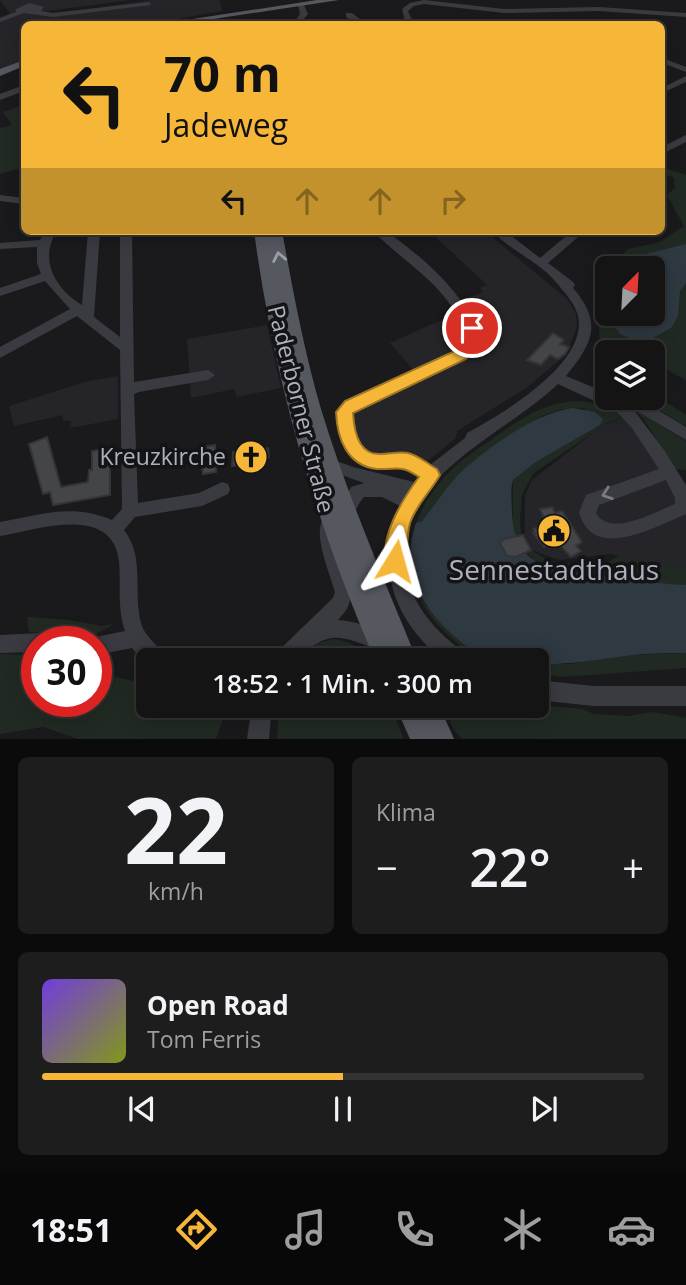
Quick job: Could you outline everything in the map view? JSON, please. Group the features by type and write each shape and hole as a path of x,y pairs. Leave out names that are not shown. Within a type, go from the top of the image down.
{"main road":[{"path":"231,0 242,21"},
{"path":"236,21 240,0"},
{"path":"185,21 335,0"},
{"path":"0,73 21,64"},
{"name":"Paderborner Straße","path":"262,235 288,375 382,648"},
{"name":"Paderborner Straße","path":"276,235 301,364 331,465 337,516 399,648"},
{"path":"414,718 424,739"},
{"path":"431,718 441,739"}],"street":[{"path":"412,21 404,12 414,1 503,11 599,9 686,15"},
{"path":"0,20 21,12 19,9 25,6 42,8 34,12 53,15 149,4"},
{"path":"298,21 304,14 301,5"},
{"path":"349,15 358,21"},
{"path":"665,61 686,70"},
{"path":"665,90 684,82"},
{"path":"0,97 21,89"},
{"path":"665,149 686,138"},
{"path":"0,198 21,201"},
{"path":"84,313 94,235"},
{"path":"125,235 130,511"},
{"path":"385,235 408,252 459,307 469,320 472,337 461,355 347,408 344,418 346,429 353,447 362,457 376,462 406,459 431,475"},
{"path":"442,648 431,639 412,612 400,586 395,561 400,523 414,497 431,475 480,433 522,404 549,393 564,378 586,355 594,327 586,304 570,286 503,235"},
{"path":"540,264 574,235"},
{"path":"0,246 47,237 44,267 49,276 84,313 128,349"},
{"path":"0,292 49,276"},
{"path":"0,352 84,313"},
{"path":"127,392 136,387 208,375"},
{"path":"564,378 595,388"},
{"path":"624,410 668,472 686,503 681,509 618,532 605,532 591,523 587,508 592,500 668,472"},
{"path":"646,410 686,434"},
{"path":"331,465 414,497"},
{"path":"296,648 340,603 344,592 330,546 337,516 357,492 372,488 414,497"},
{"path":"114,529 130,511 202,499 222,489"},
{"path":"0,529 78,518 92,519 114,529 121,536 128,556 130,621 135,638 142,648"},
{"path":"310,635 327,629 350,628 380,648"},
{"path":"112,643 135,638"},
{"path":"0,644 21,643"},
{"path":"549,691 594,696 686,696"},
{"path":"258,739 260,718"}],"shaded area":[{"path":"0,0 131,0 40,12 59,13 153,0 220,0 222,11 167,21 21,21 21,61 0,69 0,18 10,13"},
{"path":"21,106 21,168 0,174 0,128 12,125 3,112"},
{"path":"665,168 686,175 686,380 665,369 665,340 600,340 599,326 665,326 665,256 621,256 628,249 660,242 684,226 667,195 675,188 674,178 665,174"},
{"path":"433,235 490,235 567,299 576,314 577,327 566,355 526,388 457,431 456,438 424,464 413,453 408,456 376,458 357,445 349,424 352,412 454,364 469,353 476,339 472,318 458,301 483,292 480,288 487,285"},
{"path":"686,244 686,283 680,291 678,316 672,327 650,340 635,340 620,334 615,326 665,326 665,256 642,255"},
{"path":"457,313 465,331 464,341 450,355 416,373 390,343"},
{"path":"267,325 281,388 237,397 234,389 191,398 187,339"},
{"path":"118,376 118,419 70,428 71,421 63,421 63,415 14,426 9,406 88,381"},
{"path":"581,401 595,403 595,410 615,410 625,416 607,423 534,473 522,494 521,533 535,553 551,561 586,566 608,562 620,555 649,560 686,568 686,585 652,584 573,573 534,560 518,544 513,533 513,480 536,462 600,425 584,408 562,409 544,415 512,435 456,477 422,521 417,523 428,499 447,474 466,457 515,423 557,404"},
{"path":"665,402 686,415 686,426 659,410 665,410"},
{"path":"573,408 595,412 603,419 600,425 536,462 513,480 512,512 521,547 531,558 544,566 559,570 686,585 686,653 640,654 549,664 549,648 469,648 446,629 422,599 411,564 411,544 416,523 422,521 456,477 480,456 510,434 558,411"},
{"path":"634,410 686,441 686,470 676,469 644,420"},
{"path":"625,416 686,505 686,568 631,560 611,554 560,560 531,550 522,535 525,533 525,496 532,480 602,426"},
{"path":"415,527 411,560 418,592 426,606 478,648 462,647 428,612 418,593 412,575 410,555"},
{"path":"27,617 102,626 28,626"},
{"path":"334,639 357,648 313,648 318,643"},
{"path":"686,653 686,668 562,677 549,675 549,664 570,664 628,655"},
{"path":"0,654 21,655 21,717 112,717 112,676 136,682 136,718 220,718 222,721 216,739 78,739 44,727 0,734"},
{"path":"549,706 582,709 594,714 628,716 652,712 686,718 686,739 462,739 449,718 549,718"},
{"path":"278,718 395,718 404,739 277,739"}],"building":[{"path":"553,333 564,340 560,344 569,347 565,354 558,359 550,355 541,365 527,360"},
{"path":"47,437 61,487 88,482 89,470 92,470 92,451 110,448 110,495 53,505 50,492 43,494 29,444"},
{"path":"215,445 216,472 203,474 200,452 204,447"},
{"name":"Kreuzkirche","path":"268,448 269,457 265,458 266,462 232,466 233,452"},
{"name":"Sennestadthaus","path":"552,507 555,513 562,511 582,542 576,546 581,551 571,557 556,541 544,547 533,533 533,529 547,525 540,509"},
{"path":"523,535 531,550 516,557 507,556 500,543 504,539"}],"place":[{"name":"Kreuzkirche","path":"251,457"},
{"name":"Sennestadthaus","path":"554,531"}],"route":[{"path":"395,561 400,523 431,475 406,459 376,462 362,457 353,447 346,429 345,412 351,405 461,355 472,337 472,328"}]}
